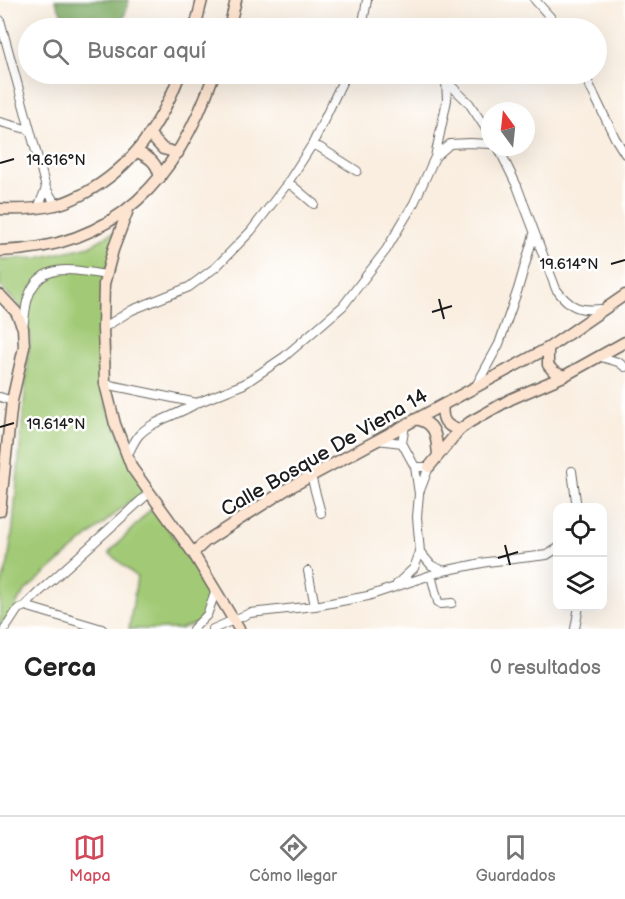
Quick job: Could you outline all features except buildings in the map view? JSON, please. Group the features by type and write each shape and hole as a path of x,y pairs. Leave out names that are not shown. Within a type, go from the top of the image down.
{"street":[{"path":"198,18 202,0"},
{"path":"232,18 236,0"},
{"path":"364,18 368,0"},
{"path":"535,0 551,18"},
{"path":"0,20 4,43 46,188 56,205"},
{"path":"0,209 26,210 69,201 121,169 150,135 168,106 176,84"},
{"path":"0,251 41,247 71,239 98,230 128,210 160,178 178,153 193,125 210,84"},
{"path":"103,328 132,310 189,287 216,267 251,231 287,184 312,145 341,84"},
{"path":"127,456 139,435 154,423 244,384 284,357 343,306 386,250 414,203 435,157 447,100 446,84"},
{"path":"450,84 469,103 481,121"},
{"path":"589,84 625,154"},
{"path":"0,122 30,130"},
{"path":"150,135 163,149 178,153"},
{"path":"435,157 450,144 481,144"},
{"path":"312,145 357,171"},
{"path":"137,152 153,160 158,167 160,178"},
{"path":"502,156 517,186 556,289 567,303 586,311 607,308"},
{"path":"287,184 293,186 314,204"},
{"path":"38,208 46,188"},
{"path":"128,210 106,275 103,328 105,384 115,424 127,456 149,494 193,553 237,625"},
{"path":"475,388 499,344 534,234"},
{"path":"0,511 12,401 24,348 23,328 28,298 37,280 52,271 74,270 106,275"},
{"path":"0,295 16,312 23,328"},
{"name":"Calle Bosque De Viena 14","path":"193,553 206,541 311,476 548,348 625,295"},
{"path":"419,494 429,467 459,430 511,399 564,376 625,342"},
{"path":"548,348 548,365 554,372 564,376"},
{"path":"601,357 625,367"},
{"path":"105,384 197,403"},
{"path":"0,397 12,401"},
{"path":"443,405 444,421 449,427 459,430"},
{"path":"416,419 426,421 432,427 436,436 438,455"},
{"path":"393,588 414,568 420,552 417,517 419,494 415,467 402,443 405,425"},
{"path":"376,440 402,443"},
{"path":"415,467 429,467"},
{"path":"572,471 577,503"},
{"path":"311,476 321,513"},
{"path":"5,629 18,609 25,606 149,494"},
{"path":"213,629 237,625 258,612 315,606 368,596 443,571 487,562 547,555 553,551"},
{"path":"420,552 431,565 443,571"},
{"path":"547,555 553,558"},
{"path":"308,571 315,606"},
{"path":"431,575 438,602 452,603"},
{"path":"193,629 207,615 216,590"},
{"path":"25,606 102,629"},
{"path":"574,629 578,611"}],"green space":[{"path":"55,0 129,0 124,18 64,18"},
{"path":"124,226 104,274 107,406 145,493 138,501 130,501 26,590 16,604 18,610 4,629 0,629 0,590 8,563 13,527 30,337 23,310 0,286 0,259 38,258 90,246"},
{"path":"153,507 213,594 199,623 179,629 129,629 137,577 109,553"}]}
